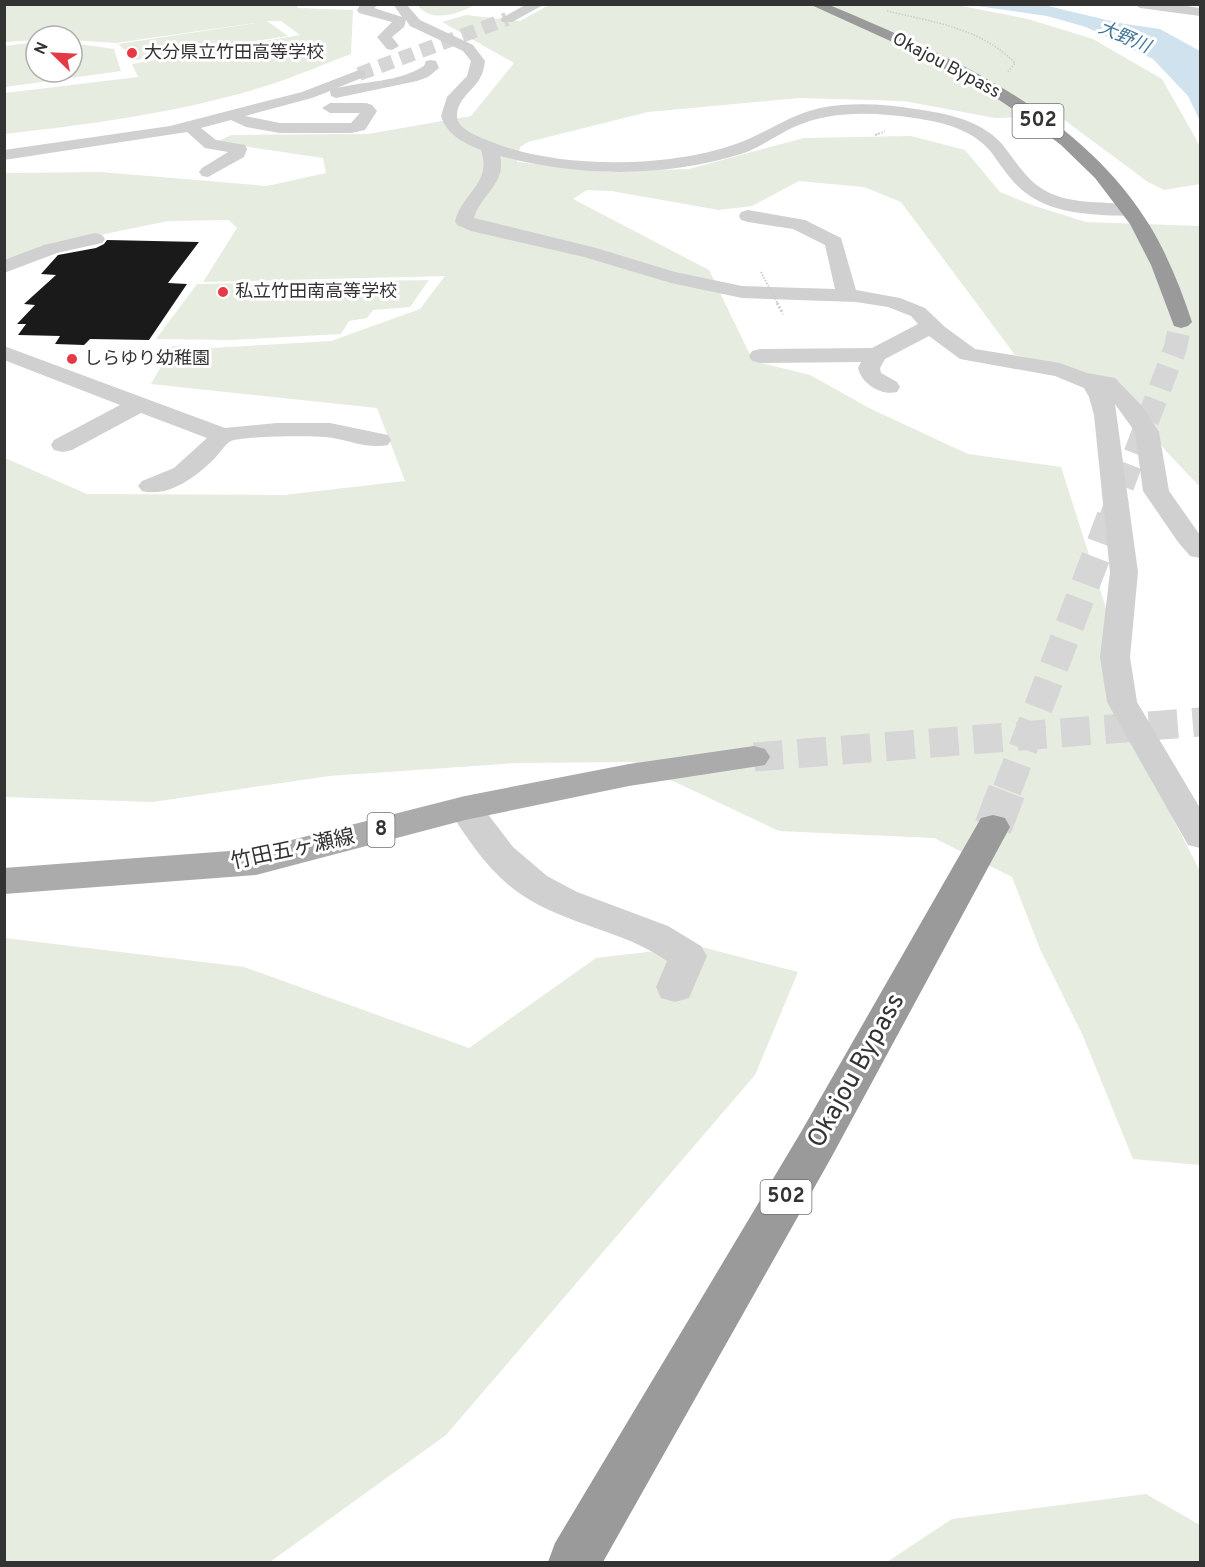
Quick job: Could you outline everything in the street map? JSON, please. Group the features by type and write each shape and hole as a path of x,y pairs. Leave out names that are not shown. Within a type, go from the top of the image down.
{"highway":[{"name":"Okajou Bypass","path":"815,4 897,39 995,90 1076,149 1131,211 1165,272 1181,322"},
{"name":"Okajou Bypass","path":"574,1563 816,1145 993,827"}],"main road":[{"name":"竹田五ヶ瀬線","path":"4,881 256,862 465,808 629,775 754,757"}],"street":[{"path":"374,4 364,10 399,20 399,24 384,37 392,46"},
{"path":"399,4 415,23 468,48 478,61 474,77 455,97 449,116 454,128 488,146 517,155 557,163 602,167 656,166 735,151 764,139 805,116 865,109 898,111 944,118 976,130 988,139 1027,186 1041,195 1096,209 1131,211"},
{"path":"507,20 539,4"},
{"path":"1140,4 1200,12"},
{"path":"171,131 195,131 344,91 407,79 427,72 432,68 431,63"},
{"path":"4,155 171,131 307,95 359,74"},
{"path":"238,119 259,127 278,129 351,128 359,126 369,111 366,108 330,108"},
{"path":"195,131 211,144 238,149 238,153 208,172"},
{"path":"488,146 494,164 486,188 465,213 464,221 478,227 589,252 671,277 742,292 847,296 893,302 918,312 931,326 968,354 1060,370 1092,383 1101,397 1114,467 1125,572 1115,657 1122,702 1200,836"},
{"path":"748,216 798,224 834,242 847,296"},
{"path":"4,267 51,249 95,238"},
{"path":"760,356 876,355 931,326"},
{"path":"4,352 51,372 223,435 277,430 330,430 379,440"},
{"path":"876,355 869,368 871,376 889,387"},
{"path":"1080,378 1107,383 1134,411 1148,432 1155,491 1187,536 1200,550"},
{"path":"63,446 140,404"},
{"path":"151,486 172,481 200,460 223,435"},
{"path":"465,808 508,865 545,893 669,941 688,956 675,987"}],"path":[{"path":"883,10 963,30 1007,52 1015,63 1009,72 989,83 995,90"},
{"path":"761,272 783,314"}],"shaded area":[{"path":"298,4 297,8 353,10 351,54 269,85 204,103 105,121 5,134 5,93 138,77 132,64 300,35 281,21 267,21 288,36 136,60 118,44 262,22 116,43 84,41 84,24 24,24 24,41 5,42 5,5"},
{"path":"417,4 474,5 460,12 436,15 428,14"},
{"path":"551,4 957,5 1028,19 1093,39 1162,79 1200,146 1200,184 1164,190 1148,182 1059,116 995,118 904,101 799,98 648,112 528,142 520,147 517,162 609,172 689,169 804,138 911,136 965,150 1000,192 1086,222 1200,226 1200,487 1165,450 1115,382 1015,355 901,202 864,187 799,181 752,206 719,210 611,191 587,190 573,199 709,270 753,361 810,375 871,409 968,454 1061,467 1127,674 1153,780 1200,871 1200,1165 1133,1159 1083,1036 1040,949 1012,877 934,838 779,831 633,762 517,763 329,776 153,802 5,797 5,458 87,494 284,495 405,481 377,408 151,384 173,346 214,348 331,341 420,309 445,276 203,282 237,228 229,220 168,221 95,236 5,272 5,173 101,172 267,186 326,173 323,158 216,142 231,135 368,134 471,116 514,63 442,22 466,15 520,21"},
{"path":"24,44 24,84 27,84 5,87 5,46"},
{"path":"84,45 114,49 121,71 84,76"},
{"path":"429,280 410,307 373,310 367,318 349,321 341,334 231,340 156,339 197,284"},
{"path":"5,938 244,967 469,1048 596,958 698,946 798,972 755,1075 446,1435 270,1562 5,1562"},
{"path":"1146,1494 1200,1525 1200,1562 887,1562 952,1519"}],"water":[{"name":"大野川","path":"970,5 1044,5 1119,23 1160,29 1200,51 1200,121 1188,96 1153,59 1086,27 1047,16"}],"building":[{"path":"107,240 199,242 168,283 187,284 149,340 90,339 84,345 55,344 60,336 18,335 26,324 17,324 35,305 24,304 56,275 41,274 58,255 96,248"}],"tunnel":[{"path":"359,74 507,19"},
{"path":"1110,519 1175,349 1181,322"},
{"path":"1007,790 1111,517"},
{"path":"754,757 1200,722"},
{"path":"993,827 1008,788"}],"place":[{"name":"大分県立竹田高等学校","path":"132,53"},
{"name":"私立竹田南高等学校","path":"223,292"},
{"name":"しらゆり幼稚園","path":"72,359"}]}
